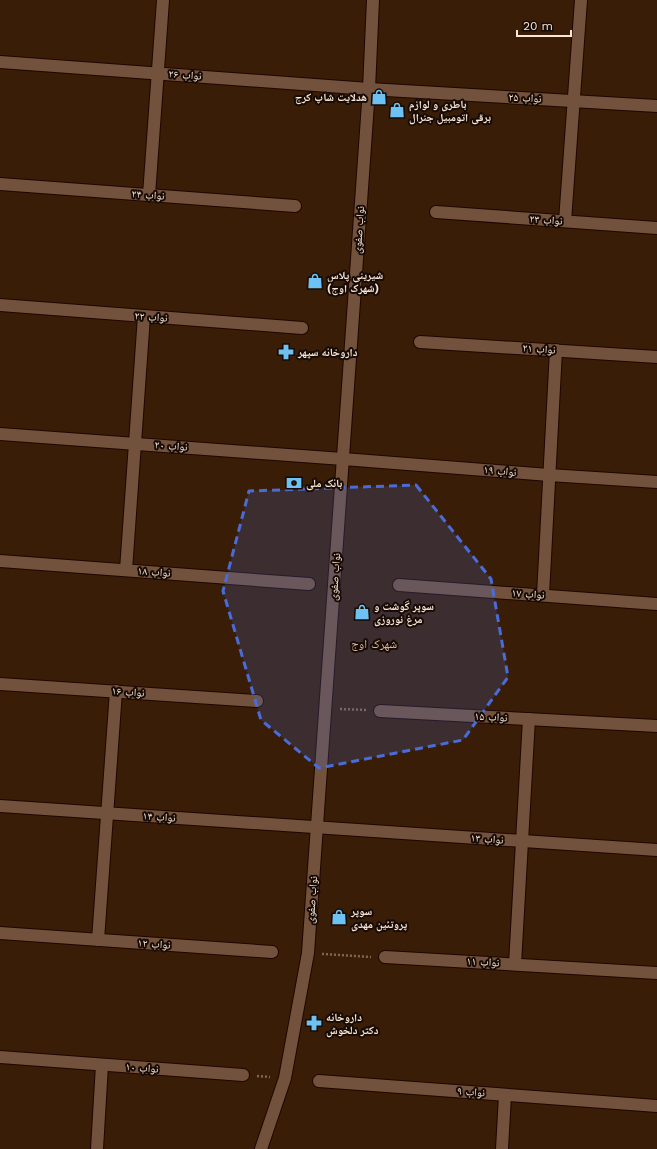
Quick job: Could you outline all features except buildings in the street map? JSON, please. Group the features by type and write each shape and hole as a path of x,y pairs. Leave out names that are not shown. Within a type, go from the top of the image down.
{"street":[{"path":"149,195 163,0"},
{"name":"نواب صفوی","path":"261,1149 285,1078 308,953 369,89 373,0"},
{"path":"566,221 581,0"},
{"name":"نواب ۲۶","path":"0,62 369,89"},
{"name":"نواب ۲۵","path":"369,89 657,106"},
{"name":"نواب ۲۴","path":"0,184 295,206"},
{"name":"نواب ۲۳","path":"436,212 657,228"},
{"name":"نواب ۲۲","path":"0,305 302,328"},
{"path":"126,570 144,316"},
{"name":"نواب ۲۱","path":"420,342 657,357"},
{"path":"543,595 556,350"},
{"name":"نواب ۲۰","path":"0,434 343,459"},
{"name":"نواب ۱۹","path":"343,459 657,482"},
{"name":"نواب ۱۸","path":"0,561 309,584"},
{"name":"نواب ۱۷","path":"399,585 657,604"},
{"name":"نواب ۱۶","path":"0,684 256,701"},
{"path":"98,940 116,692"},
{"name":"نواب ۱۵","path":"380,711 657,726"},
{"path":"515,964 529,719"},
{"name":"نواب ۱۴","path":"0,806 317,828"},
{"name":"نواب ۱۳","path":"317,828 657,850"},
{"name":"نواب ۱۲","path":"0,933 272,952"},
{"name":"نواب ۱۱","path":"385,957 657,973"},
{"name":"نواب ۱۰","path":"0,1057 243,1075"},
{"path":"97,1149 102,1065"},
{"name":"نواب ۹","path":"319,1081 657,1106"},
{"path":"502,1149 505,1095"}],"path":[{"path":"326,708 380,711"},
{"path":"308,953 385,957"},
{"path":"243,1075 285,1078"}],"highlighted area":[{"path":"416,485 491,579 508,677 463,740 319,768 261,720 223,591 249,491"}],"place":[{"name":"هدلایت شاپ کرج","path":"379,97"},
{"name":"باطری و لوازم برقی اتومبیل جنرال","path":"397,110"},
{"name":"شیرینی پلاس (شهرک اوج)","path":"315,281"},
{"name":"داروخانه سپهر","path":"286,352"},
{"name":"بانک ملی","path":"294,483"},
{"name":"سوپر گوشت و مرغ نوروزی","path":"362,612"},
{"name":"سوپر پروتئین مهدی","path":"339,917"},
{"name":"داروخانه دکتر دلخوش","path":"314,1023"}],"district":[{"name":"شهرک اوج","path":"374,644"}]}
